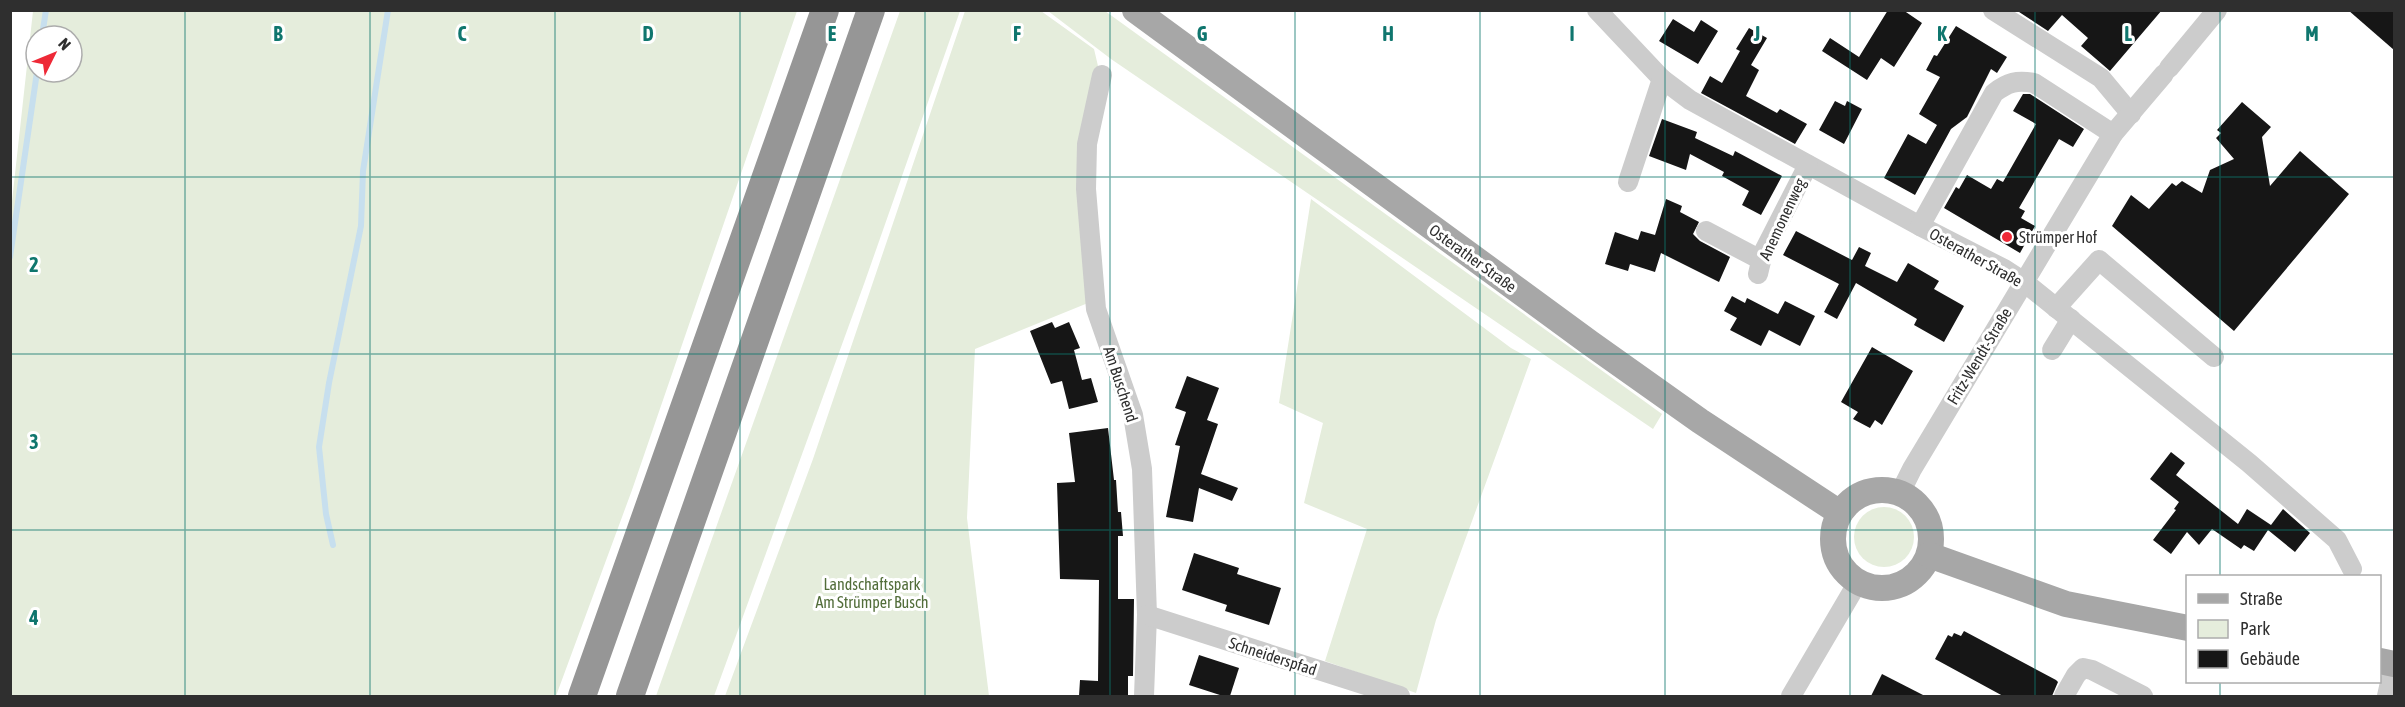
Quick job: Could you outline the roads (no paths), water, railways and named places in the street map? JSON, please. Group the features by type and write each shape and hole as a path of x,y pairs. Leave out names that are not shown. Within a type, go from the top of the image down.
{"highway":[{"path":"582,696 825,10"},
{"path":"630,696 871,10"}],"main road":[{"name":"Osterather Straße","path":"1135,10 1590,344 1700,421 1840,513"},
{"path":"1883,489 1900,493 1913,500 1930,525 1932,540 1929,555 1921,570 1908,581 1895,587 1876,588 1858,582 1846,572 1837,559 1833,544 1834,528 1840,513 1851,500 1866,492 1883,489"},
{"path":"1929,555 2066,604 2186,628"}],"street":[{"name":"Osterather Straße","path":"1597,10 1662,79 1690,100 1920,226 2004,269 2024,282 2249,463 2328,532 2337,540 2352,569"},
{"path":"1993,10 2101,78 2130,114"},
{"name":"Fritz-Wendt-Straße","path":"1900,493 2113,134 2217,10"},
{"name":"Am Buschend","path":"1102,75 1087,144 1086,189 1096,309 1133,415 1138,447 1143,492 1147,615 1144,696"},
{"path":"1628,182 1662,79"},
{"path":"1920,226 1994,93 2007,83 2019,81 2034,83 2113,134"},
{"name":"Anemonenweg","path":"1706,231 1760,267 1808,165"},
{"path":"2052,350 2064,313 2099,260 2214,357"},
{"path":"1791,696 1858,582"},
{"name":"Schneiderspfad","path":"1147,615 1400,696"},
{"path":"2387,696 2394,665"},
{"path":"2064,696 2076,675 2083,668 2092,670 2143,696"}],"waterway":[{"path":"44,24 46,10"},
{"path":"333,545 326,514 319,447 329,383 361,226 363,171 388,10"},
{"path":"10,257 35,84"}],"place":[{"name":"Strümper Hof","path":"2007,237"}],"park label":[{"name":"Landschaftspark Am Strümper Busch","path":"872,593"}]}
